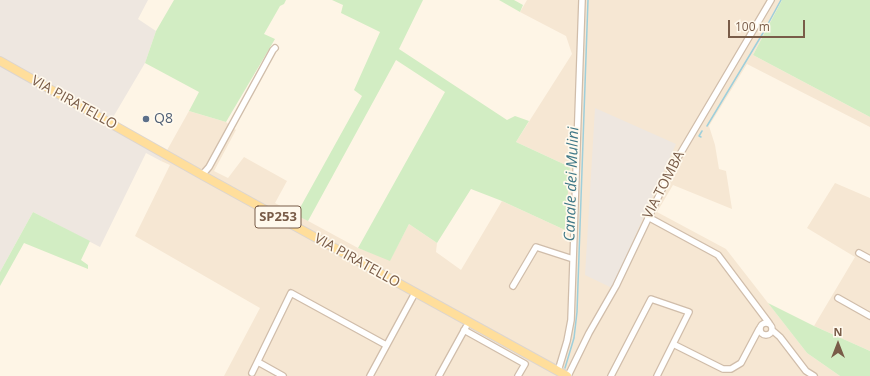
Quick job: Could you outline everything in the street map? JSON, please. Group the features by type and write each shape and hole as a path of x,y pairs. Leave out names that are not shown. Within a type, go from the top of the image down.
{"main road":[{"name":"VIA PIRATELLO","path":"0,61 202,175 568,376"}],"street":[{"path":"558,371 567,341 571,320 582,0"},
{"name":"VIA TOMBA","path":"568,376 589,333 616,286 648,217 686,142 771,0"},
{"path":"202,175 209,167 273,50 276,48"},
{"path":"648,217 718,255 769,323 772,330 806,371 814,376"},
{"path":"513,286 536,247 573,259"},
{"path":"859,253 870,259"},
{"path":"252,373 291,293 386,345"},
{"path":"370,376 415,293"},
{"path":"838,298 870,316"},
{"path":"611,376 651,299 689,312 657,376"},
{"path":"760,311 761,333 766,335 772,330"},
{"path":"439,376 468,322"},
{"path":"673,344 723,369 731,369 741,363 761,326 769,323"},
{"path":"464,330 525,364 518,376"},
{"path":"258,362 283,376"}],"shaded area":[{"path":"0,0 148,0 138,19 156,31 145,63 112,119 167,152 161,161 146,153 100,247 33,212 0,272"},
{"path":"527,0 782,0 753,55 870,117 870,127 747,64 709,126 715,145 719,169 726,171 732,209 673,185 657,212 726,249 807,353 840,376 224,376 260,308 135,236 170,165 161,161 189,111 226,122 236,130 214,171 228,178 244,157 287,181 275,203 358,248 390,260 409,224 437,243 436,252 461,270 502,201 565,230 570,167 516,142 572,54 566,36 520,12"},
{"path":"595,108 676,144 612,288 585,275"},
{"path":"835,183 870,198 870,351 814,326 855,257 807,228"}],"green space":[{"path":"174,0 286,0 284,4 280,6 264,34 275,39 226,122 189,111 199,92 145,63 156,31"},
{"path":"332,0 423,0 399,49 507,120 515,116 529,121 516,142 570,167 565,230 502,201 471,189 437,243 409,224 390,261 358,248 445,92 396,60 308,221 296,215 362,96 354,90 380,32 341,13 343,5"},
{"path":"499,0 514,0 523,5 520,12"},
{"path":"782,0 870,0 870,117 753,55"},
{"path":"33,212 90,241 81,260 88,265 88,269 24,243 0,286 0,272"},
{"path":"768,303 814,326 870,351 870,376 840,376 807,353"}],"waterway":[{"name":"Canale dei Mulini","path":"565,368 574,338 577,312 588,0"},
{"path":"707,126 781,0"},
{"path":"701,137 699,136 702,131"}],"place":[{"name":"Q8","path":"146,119"}]}
